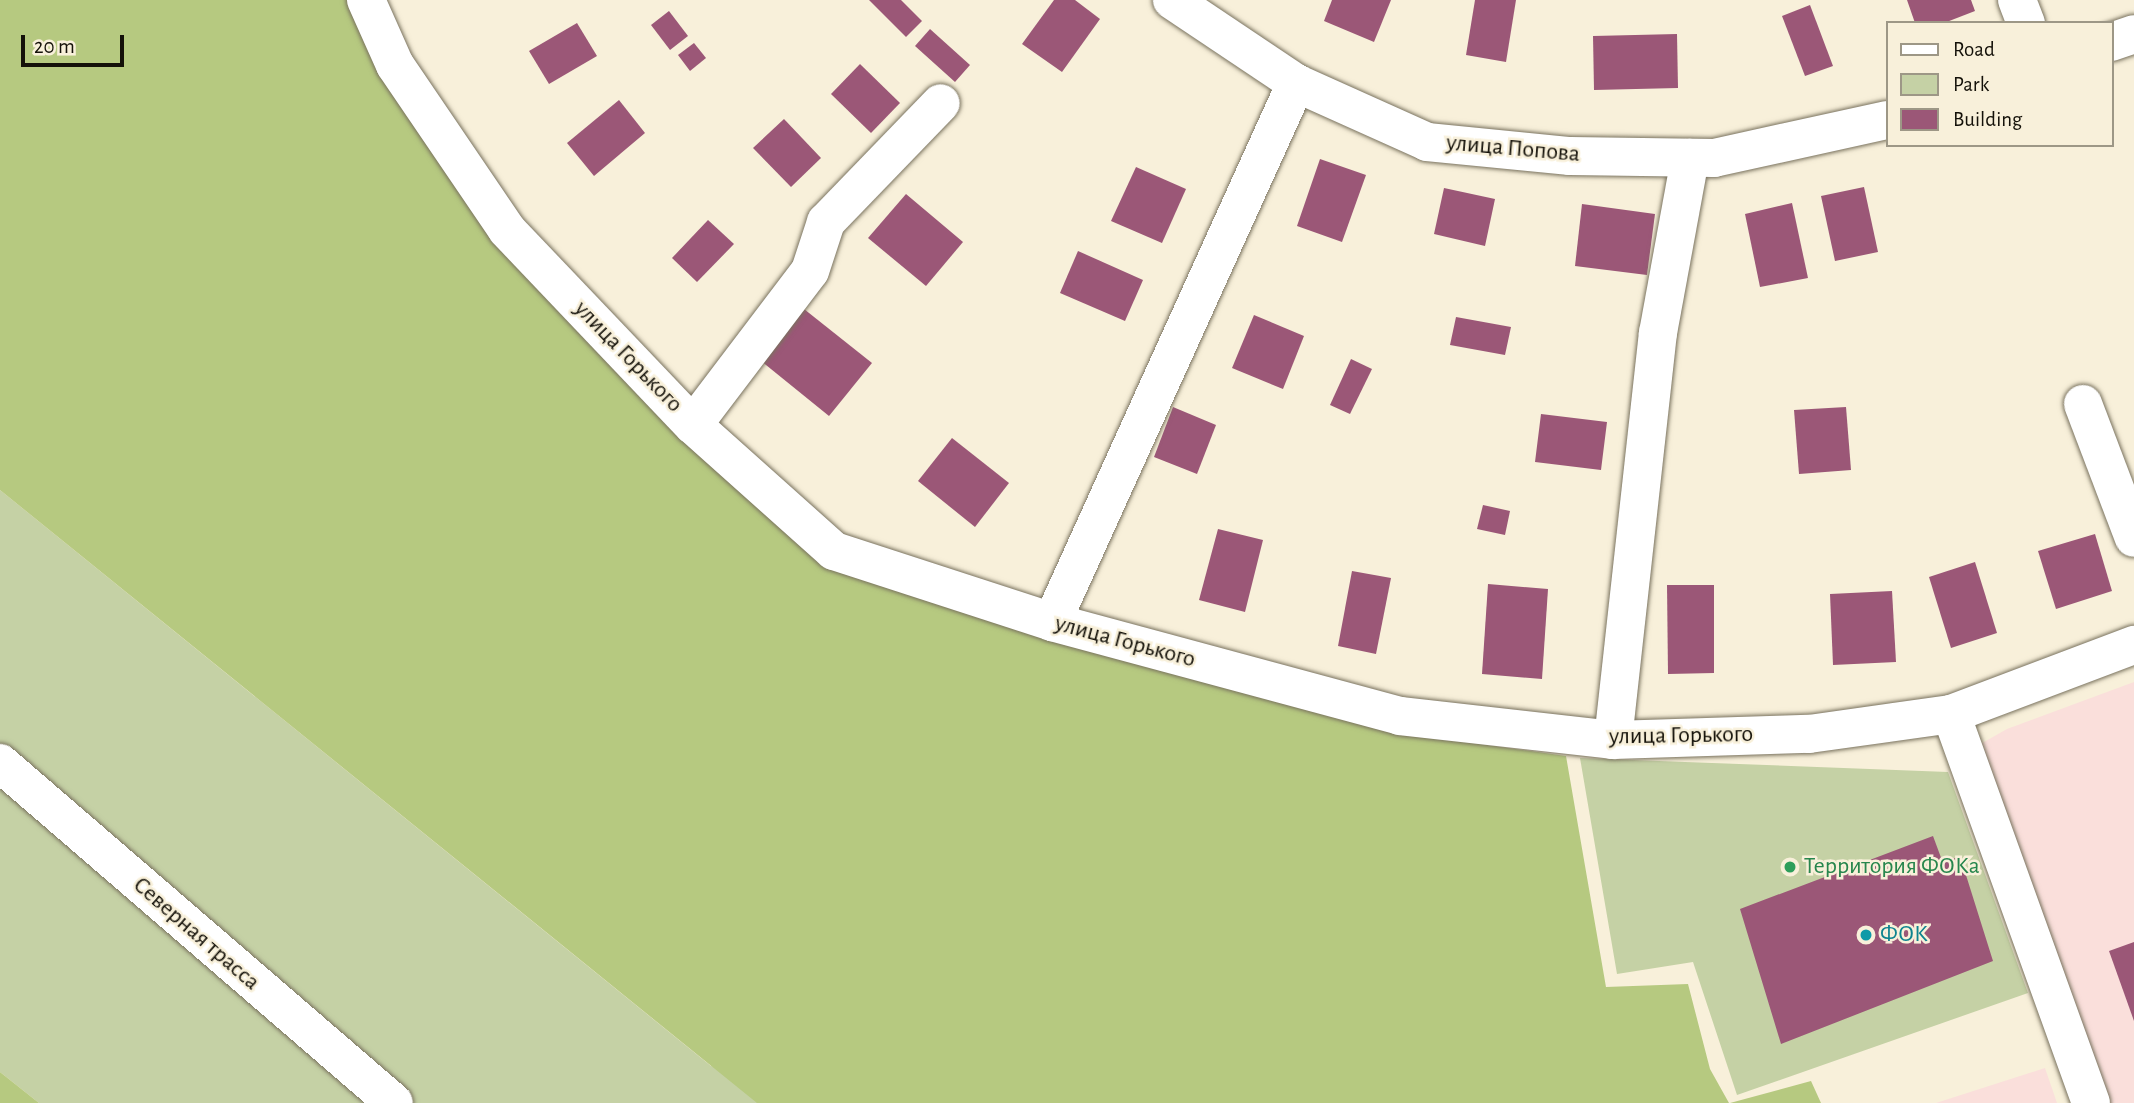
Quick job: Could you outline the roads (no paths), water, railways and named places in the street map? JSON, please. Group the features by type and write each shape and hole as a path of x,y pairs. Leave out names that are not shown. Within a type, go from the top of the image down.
{"street":[{"name":"улица Горького","path":"366,0 395,65 507,230 693,425 834,551 1052,622 1399,716 1614,740 1809,734 1951,714 2134,645"},
{"name":"улица Попова","path":"1172,0 1296,83 1427,142 1570,156 1714,158 1885,120"},
{"path":"2017,0 2025,21"},
{"path":"2113,41 2134,34"},
{"path":"1052,622 1296,83"},
{"path":"693,425 810,271 826,222 941,103"},
{"path":"1614,740 1658,332 1690,158"},
{"path":"2083,404 2134,538"},
{"path":"1951,714 2091,1103"},
{"name":"Северная трасса","path":"0,764 394,1103"}],"place":[{"name":"Территория ФОКа","path":"1790,867"},
{"name":"ФОК","path":"1866,935"}]}
